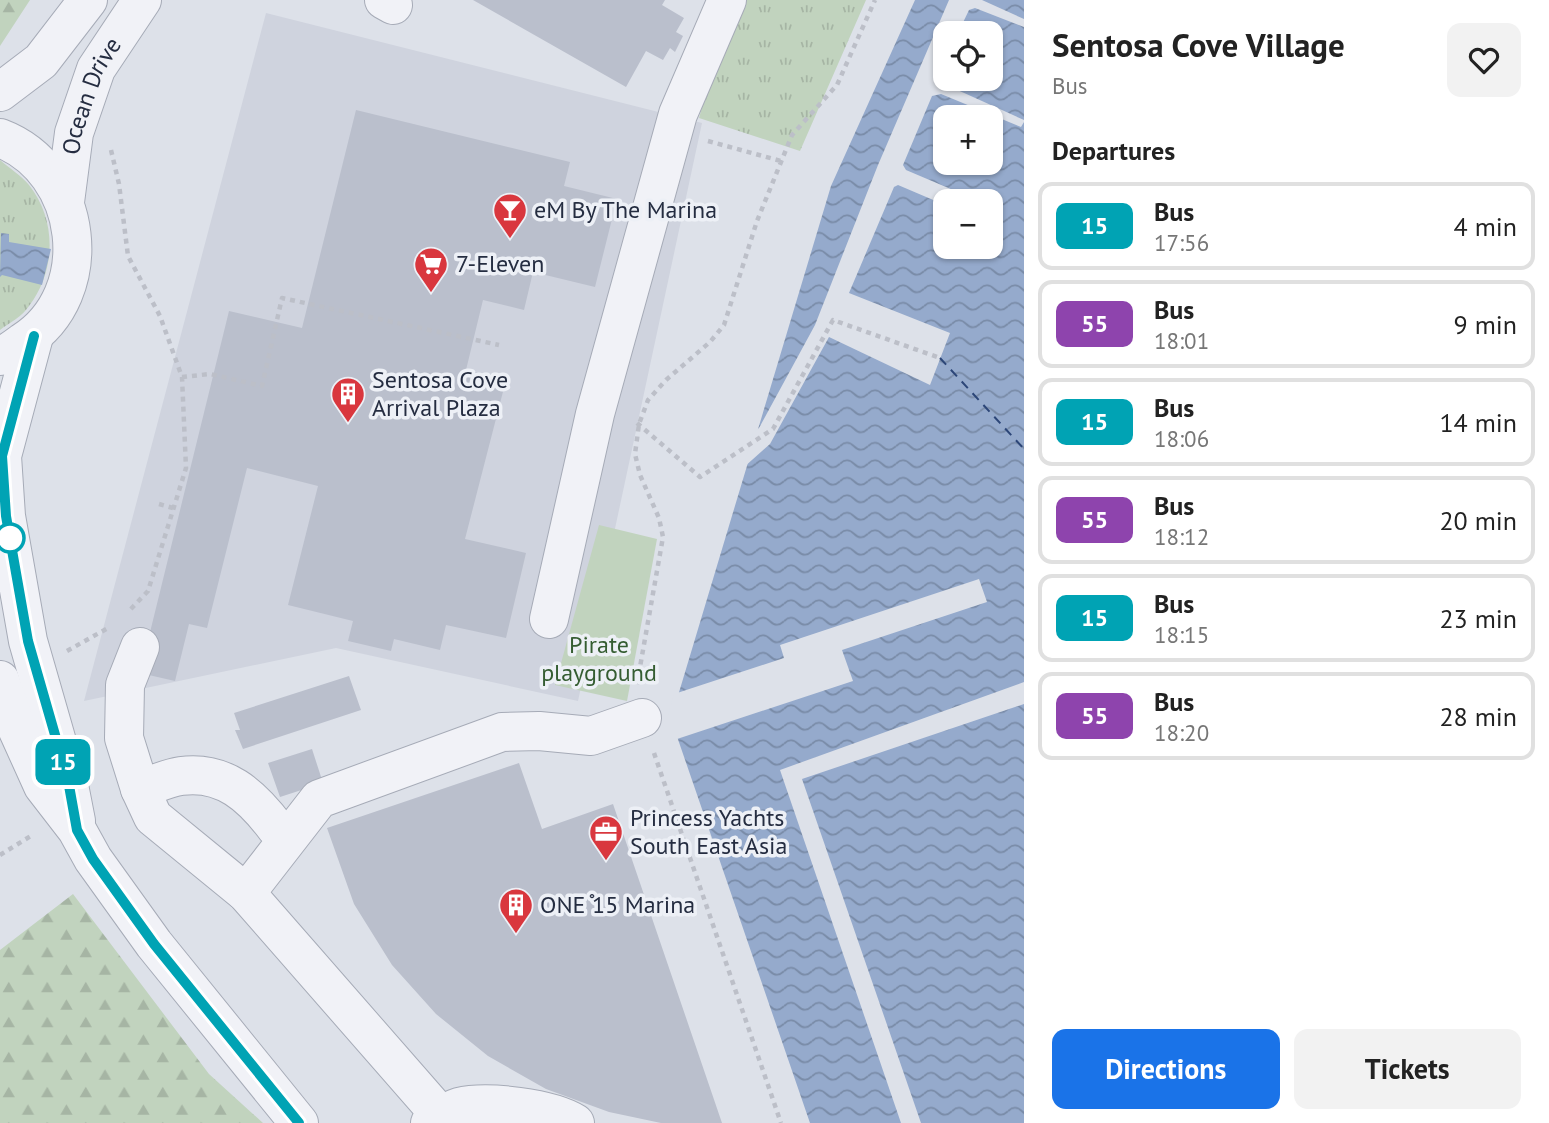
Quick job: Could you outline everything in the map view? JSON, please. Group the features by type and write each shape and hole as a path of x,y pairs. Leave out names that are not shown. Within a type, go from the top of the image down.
{"street":[{"name":"Ocean Drive","path":"0,92 41,61 88,0"},
{"name":"Ocean Drive","path":"65,202 74,133 96,69 142,0"},
{"path":"549,619 595,415 678,114 727,0"},
{"path":"0,138 14,144 44,169 65,202 74,237 71,272 63,296 51,317 34,336 0,356"},
{"path":"34,336 2,456 6,516 28,641 68,780 77,830"},
{"path":"124,631 124,738 140,789 153,817 246,893 435,1120 458,1107 506,1105 565,1116 575,1123"},
{"path":"0,680 15,724 43,786 77,830 93,859 154,944 299,1123"},
{"path":"246,893 319,799 502,732 539,731 591,736 642,718"},
{"path":"140,789 180,776 204,776 228,783 257,803 275,828"}],"path":[{"path":"781,1123 642,718 636,685 663,537 659,518 640,475 635,454 639,424 648,400 666,380 710,342 724,324 757,221 792,135 837,85 875,0"},
{"path":"673,132 781,161"},
{"path":"59,656 124,631 148,591 186,468 181,377 160,316 128,256 111,142"},
{"path":"181,377 210,374 262,386 282,298 499,345"},
{"path":"595,415 639,424 700,477 772,429 833,320 940,358"},
{"path":"159,504 173,508"},
{"path":"0,855 34,834"}],"shaded area":[{"path":"266,13 702,123 578,701 336,648 84,701"}],"green space":[{"path":"0,0 30,0 0,46"},
{"path":"745,0 866,0 800,151 699,118 717,55"},
{"path":"0,160 26,182 38,199 45,214 50,246 48,262 38,292 23,313 0,330"},
{"name":"Pirate playground","path":"599,525 657,539 627,701 555,685"},
{"path":"73,894 209,1074 263,1123 0,1123 0,950"}],"water":[{"path":"915,0 1024,0 1024,1123 810,1123 671,719 831,186"},
{"path":"1,233 9,234 9,242 51,249 42,285 2,275 0,277"}],"pier":[{"path":"949,0 982,0 1024,19 1024,27 975,8 969,10 964,21 940,21"},
{"path":"933,37 933,91 960,91 991,105 968,105 941,94 932,96 903,165 906,170 951,189 933,189 933,200 898,185 894,187 849,293 950,333 930,385 829,337 770,444 743,468 753,433 759,428 815,325 878,165"},
{"path":"1003,111 1024,120 1021,127 1003,120"},
{"path":"979,579 987,602 842,650 853,681 674,740 667,719 674,694 784,658 780,645"},
{"path":"1024,682 1024,704 802,779 921,1123 901,1123 780,770"}],"building":[{"path":"473,0 665,0 662,5 684,18 676,32 683,36 675,52 670,48 663,60 646,51 626,87"},
{"name":"Sentosa Cove Arrival Plaza","path":"356,110 570,162 564,186 617,199 595,287 533,272 524,310 483,300 466,370 506,380 465,539 526,553 506,638 446,625 440,650 394,639 391,651 348,641 353,621 288,605 318,486 247,468 207,628 189,624 175,681 140,673 229,311 302,328"},
{"path":"349,676 361,710 243,749 235,730 240,730 234,713"},
{"path":"312,749 323,783 280,797 268,763"},
{"name":"ONE ̊15 Marina","path":"519,763 542,829 613,804 722,1123 661,1123 609,1112 546,1089 488,1056 436,1014 392,965 354,904 327,828"}],"ferry route":[{"path":"940,358 1024,449"}],"bus line":[{"name":"15","path":"34,336 2,456 6,516 28,641 68,780 77,830 93,859 154,944 299,1123"}],"place":[{"name":"eM By The Marina","path":"510,240"},
{"name":"7-Eleven","path":"431,294"},
{"name":"Sentosa Cove Arrival Plaza","path":"348,424"},
{"name":"Princess Yachts South East Asia","path":"606,862"},
{"name":"ONE ̊15 Marina","path":"516,935"}]}
